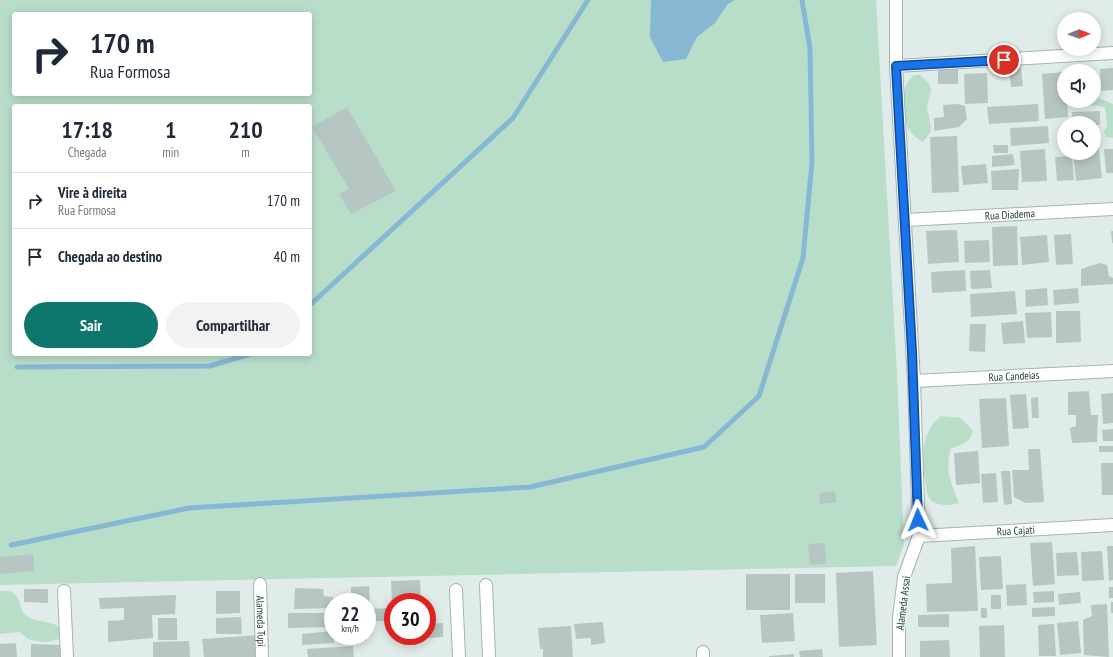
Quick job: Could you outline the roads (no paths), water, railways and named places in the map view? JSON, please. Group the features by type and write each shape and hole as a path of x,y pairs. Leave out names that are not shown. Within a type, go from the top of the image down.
{"street":[{"name":"Alameda Assai","path":"896,0 896,66 914,381 919,536 904,576 898,618 899,657"},
{"path":"896,66 1113,53"},
{"name":"Rua Diadema","path":"906,220 1113,209"},
{"name":"Rua Candeias","path":"914,381 1113,371"},
{"name":"Rua Cajati","path":"919,536 1113,525"},
{"name":"Alameda Tupi","path":"260,584 262,657"},
{"path":"486,585 488,657"},
{"path":"456,590 459,657"},
{"path":"64,591 67,657"}],"water":[{"path":"651,0 735,0 728,4 715,23 697,37 686,59 663,62 650,37"}],"waterway":[{"path":"312,303 513,118 588,0"},
{"path":"11,545 189,508 530,487 704,447 759,396 803,258 812,162 810,48 802,0"},
{"path":"17,367 210,366 243,356"}]}
